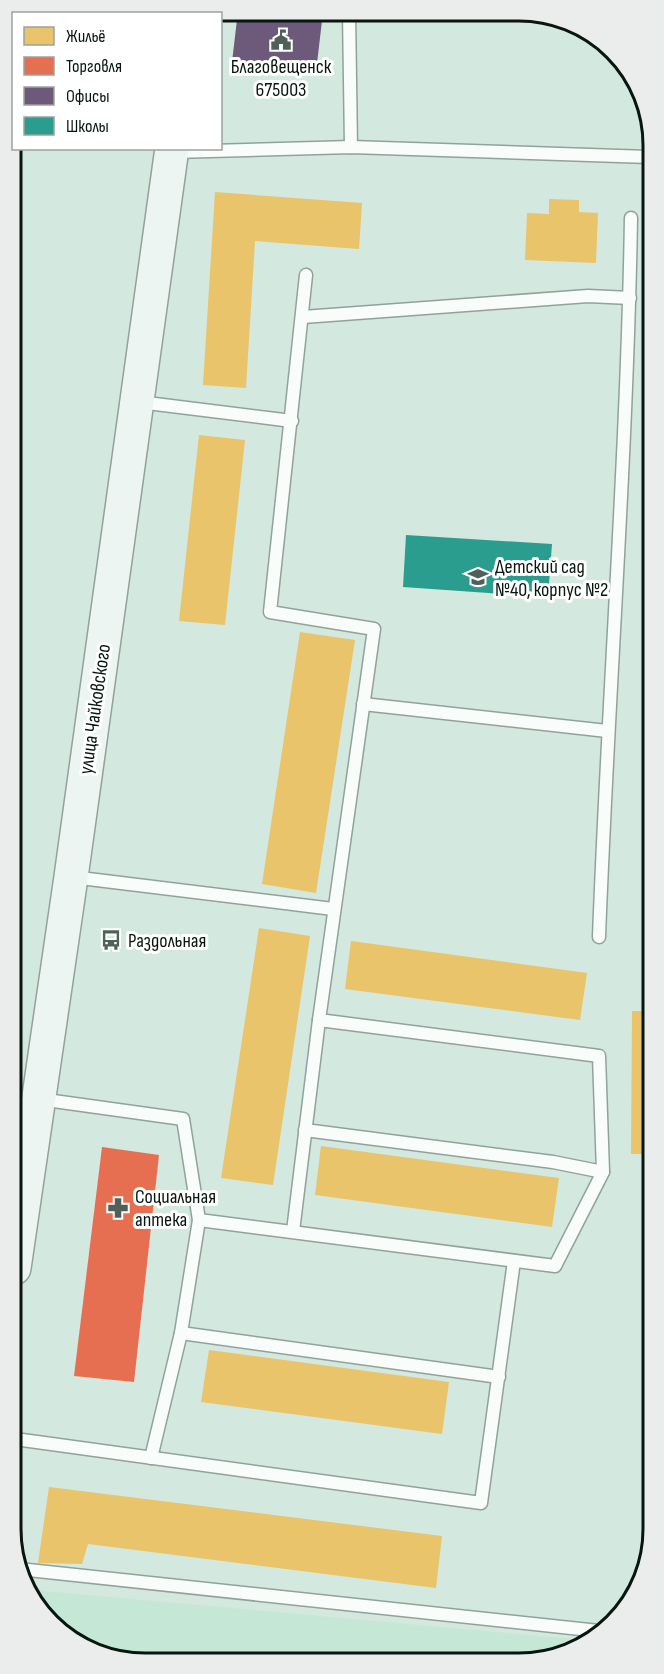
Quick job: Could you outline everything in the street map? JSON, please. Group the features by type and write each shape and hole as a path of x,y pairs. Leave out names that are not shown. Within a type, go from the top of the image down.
{"street":[{"name":"улица Чайковского","path":"21,1221 71,877 171,150"}],"lane":[{"path":"349,21 351,147"},
{"path":"222,149 351,147 643,157"},
{"path":"599,937 607,731 630,298 631,218"},
{"path":"292,1231 333,909 374,629 270,612 306,275"},
{"path":"303,317 588,296 630,298"},
{"path":"135,402 292,421"},
{"path":"363,704 607,731"},
{"path":"71,877 333,909"},
{"path":"199,1220 555,1266 603,1172 599,1056 319,1020"},
{"path":"39,1099 183,1119 199,1220 182,1333 151,1458"},
{"path":"305,1130 553,1162 603,1172"},
{"path":"21,1440 481,1503 514,1262"},
{"path":"182,1333 499,1377"},
{"path":"28,1570 590,1630"}],"shaded area":[{"path":"38,1591 575,1639 551,1649 519,1653 129,1652 105,1646 76,1632 52,1611"}],"building: Жильё":[{"path":"215,192 362,203 359,249 255,241 246,388 203,385"},
{"path":"549,199 579,200 579,212 598,213 596,263 525,260 527,213 549,214"},
{"path":"199,435 245,440 225,625 179,621"},
{"path":"300,632 355,640 316,893 262,884"},
{"path":"259,928 310,936 273,1185 221,1178"},
{"path":"351,941 587,973 580,1020 345,989"},
{"path":"632,1011 643,1011 643,1154 631,1154"},
{"path":"321,1146 559,1178 552,1227 315,1195"},
{"path":"209,1350 449,1382 442,1434 201,1402"},
{"path":"49,1487 442,1536 436,1588 88,1544 82,1564 38,1563"}],"building: Торговля":[{"path":"102,1147 159,1155 134,1382 74,1376"}],"building: Офисы":[{"path":"237,21 322,21 316,72 232,62"}],"building: Школы":[{"path":"406,535 552,544 548,597 403,587"}],"place":[{"name":"Благовещенск 675003","path":"281,40"},
{"name":"Детский сад №40, корпус №2","path":"478,577"},
{"name":"Раздольная","path":"111,940"},
{"name":"Социальная аптека","path":"118,1208"}]}
